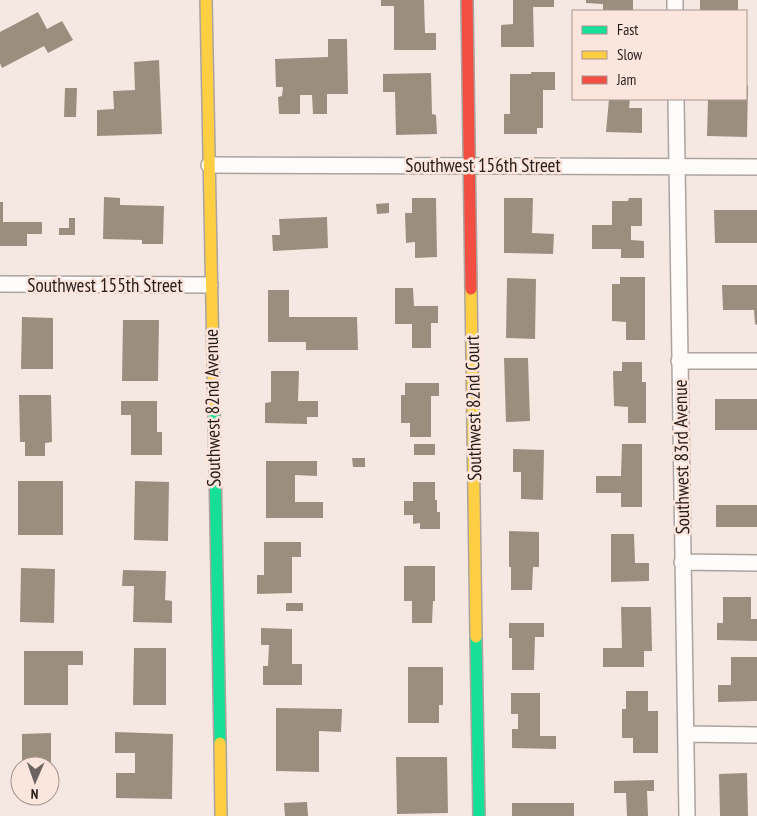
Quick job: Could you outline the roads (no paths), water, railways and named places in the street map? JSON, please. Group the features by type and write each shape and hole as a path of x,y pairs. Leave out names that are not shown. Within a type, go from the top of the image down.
{"street":[{"name":"Southwest 82nd Avenue","path":"206,0 220,816"},
{"name":"Southwest 82nd Court","path":"466,0 479,816"},
{"name":"Southwest 83rd Avenue","path":"676,100 687,816"},
{"name":"Southwest 156th Street","path":"210,165 757,167"},
{"name":"Southwest 155th Street","path":"0,284 210,285"},
{"path":"680,361 757,361"},
{"path":"682,562 757,563"},
{"path":"686,734 757,735"}]}
